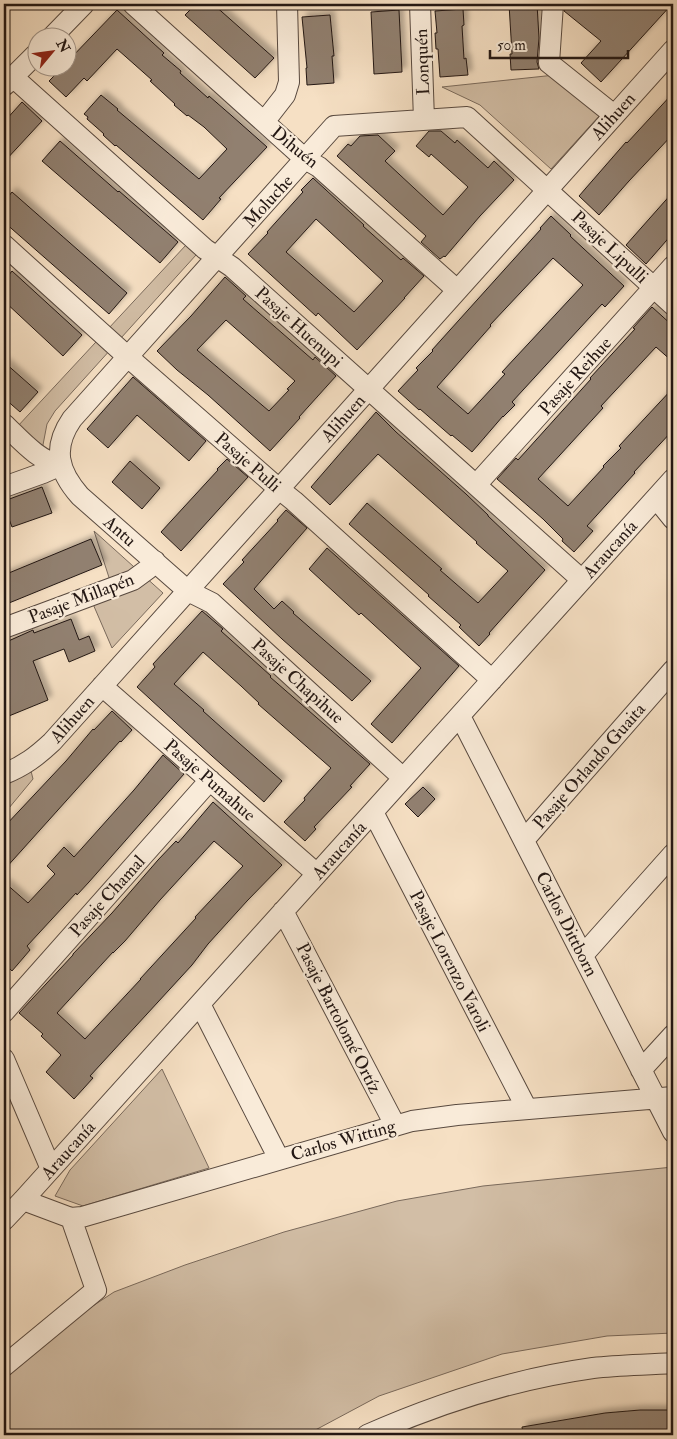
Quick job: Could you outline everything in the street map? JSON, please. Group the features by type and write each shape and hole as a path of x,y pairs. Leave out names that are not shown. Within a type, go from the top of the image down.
{"street":[{"path":"61,28 84,4"},
{"name":"Dihuén","path":"133,4 305,159 319,167 457,290"},
{"path":"264,122 285,95 289,82 287,4"},
{"name":"Lonquén","path":"420,4 424,120"},
{"path":"553,4 549,63 614,115"},
{"name":"Alihuen","path":"4,774 16,770 34,758 52,742 673,50"},
{"path":"9,81 28,62"},
{"name":"Pasaje Huenupi","path":"9,81 198,242 232,267 582,580"},
{"name":"Moluche","path":"61,465 60,447 66,428 72,418 334,126 467,117 547,190"},
{"name":"Pasaje Lipulli","path":"547,190 673,305"},
{"name":"Pasaje Pulli","path":"4,245 128,357 294,501 492,680"},
{"name":"Pasaje Reihue","path":"476,485 673,266"},
{"path":"4,424 41,458 53,464 61,465"},
{"path":"4,487 61,465"},
{"name":"Antu","path":"61,465 68,480 80,496 188,591"},
{"name":"Araucanía","path":"4,1220 673,479"},
{"path":"656,498 673,519"},
{"name":"Pasaje Millapén","path":"4,628 126,583 140,576 154,562"},
{"name":"Pasaje Chapihue","path":"188,591 212,603 403,778"},
{"name":"Pasaje Orlando Guaita","path":"524,840 673,670"},
{"name":"Pasaje Pumahue","path":"102,686 317,874"},
{"name":"Carlos Dittborn","path":"460,716 642,1070 665,1098 673,1132"},
{"name":"Pasaje Chamal","path":"4,1012 210,780"},
{"name":"Pasaje Lorenzo Varoli","path":"373,812 526,1109"},
{"path":"583,955 673,854"},
{"name":"Pasaje Bartolomé Ortíz","path":"284,911 395,1125"},
{"path":"200,1004 279,1159"},
{"path":"642,1070 673,1035"},
{"path":"4,1059 51,1168"},
{"name":"Carlos Witting","path":"70,1218 82,1217 395,1125 431,1118 665,1098"},
{"path":"4,1366 96,1290 70,1218 23,1200"},
{"path":"367,1435 397,1429 445,1403 519,1382 594,1368 673,1363"}],"shaded area":[{"path":"555,75 600,115 551,169 480,105 442,87"},
{"path":"186,245 196,255 55,411 47,424 42,450 17,427"},
{"path":"94,531 163,593 112,648 93,604 114,593"},
{"path":"31,771 33,779 4,814 4,782"},
{"path":"162,1069 209,1168 83,1206 55,1196 70,1170"},
{"path":"673,1167 673,1333 607,1336 502,1354 379,1396 306,1435 4,1435 4,1376 64,1325 114,1292 185,1265 284,1232 397,1201 483,1186"}],"building":[{"path":"196,4 213,4 274,58 255,78 185,15"},
{"path":"509,4 537,4 539,38 537,62 539,69 511,70"},
{"path":"565,4 672,4 601,82 581,63 601,41 564,11"},
{"path":"463,9 464,59 466,58 468,75 440,77 438,49 436,49 435,11"},
{"path":"117,10 164,53 162,55 181,71 180,73 267,147 219,198 221,199 203,220 115,146 84,114 101,95 199,179 227,149 204,127 174,105 150,81 152,80 117,49 87,81 84,78 66,97 49,81 52,78 78,78 78,51"},
{"path":"399,10 402,72 374,74 371,12"},
{"path":"330,15 334,56 332,56 334,83 307,85 302,17"},
{"path":"673,93 673,134 599,215 579,196 626,142"},
{"path":"22,102 42,121 4,162 4,122"},
{"path":"429,131 441,131 455,143 457,140 488,168 494,161 514,180 445,257 440,259 421,242 426,236 337,156 348,144 351,146 360,136 378,135 395,151 385,161 443,215 468,187 431,154 429,157 416,146"},
{"path":"60,141 178,242 160,263 42,161"},
{"path":"313,178 401,260 403,258 424,276 357,350 318,313 316,316 248,254 303,192 301,190","holes":["316,219 383,281 354,312 286,252"]},
{"path":"12,192 127,293 109,314 4,222 4,202"},
{"path":"673,192 673,233 646,264 626,245"},
{"path":"551,216 624,286 605,307 602,304 512,402 515,405 472,452 398,391 418,370 416,368","holes":["553,258 583,285 502,372 505,374 468,414 437,387 490,325"]},
{"path":"12,271 82,335 63,356 4,301 4,281"},
{"path":"225,277 246,296 243,299 313,360 315,357 336,376 270,451 157,351","holes":["226,320 295,381 269,411 197,350"]},
{"path":"652,307 673,326 673,362 656,347 601,406 603,408 538,479 568,506 621,448 619,446 673,388 673,430 587,526 593,531 574,552 543,519 497,479 516,458 518,460 591,379"},
{"path":"4,362 38,392 20,412 4,398"},
{"path":"133,377 206,441 189,461 137,415 108,448 87,429"},
{"path":"376,412 466,494 545,570 479,646 459,627 461,625 349,524 367,503 478,603 508,571 378,454 330,505 311,487"},
{"path":"227,459 248,477 181,551 161,532"},
{"path":"130,461 160,488 142,509 112,482"},
{"path":"42,487 52,513 12,527 4,501"},
{"path":"286,510 307,528 254,589 274,609 282,601 293,613 371,681 352,701 223,584 244,562 242,560"},
{"path":"91,539 102,565 9,603 4,590 4,575"},
{"path":"327,548 459,666 392,743 371,724 421,668 309,569"},
{"path":"202,611 223,629 221,631 270,677 370,764 350,786 352,787 314,827 316,829 305,841 284,822 331,768 258,704 203,652 174,684 282,781 264,802 137,687 155,667 153,664"},
{"path":"71,619 79,640 89,636 95,651 69,662 64,649 33,661 48,700 4,718 4,643 33,630 34,633"},
{"path":"112,711 132,730 4,870 4,827 66,761 93,729"},
{"path":"163,755 184,774 89,882 77,895 76,893 27,946 30,950 12,971 4,963 4,882 28,903 55,874 47,866 64,847 74,857"},
{"path":"423,787 435,799 418,817 405,804"},
{"path":"213,802 282,865 247,901 208,944 192,965 90,1076 93,1078 74,1099 46,1072 61,1055 41,1036 43,1034 19,1013 112,913 158,860 176,841 178,843","holes":["214,841 243,866 85,1039 57,1013 125,941"]},
{"path":"673,1410 673,1434 523,1435 522,1427 605,1413"}]}
